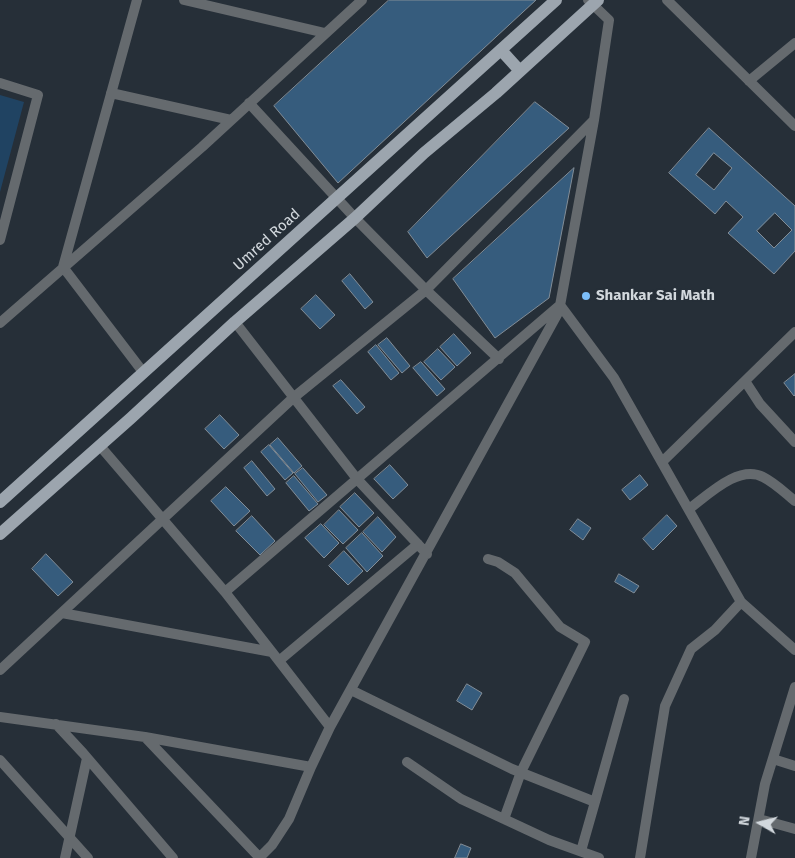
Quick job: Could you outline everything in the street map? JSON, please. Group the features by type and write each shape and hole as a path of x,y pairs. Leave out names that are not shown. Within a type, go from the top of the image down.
{"main road":[{"name":"Umred Road","path":"0,502 556,0"},
{"path":"0,534 100,446 235,322 355,218 424,153 520,71 592,2"},
{"path":"501,50 520,71"}],"street":[{"path":"64,268 137,0"},
{"path":"184,0 325,34"},
{"path":"0,323 231,120 362,0"},
{"path":"667,0 795,126"},
{"path":"145,737 260,858 272,845 289,819 330,727 560,311 594,120 609,20 592,2"},
{"path":"750,81 795,43"},
{"path":"0,83 38,95 0,240"},
{"path":"111,93 231,120"},
{"path":"249,103 336,199 426,290 499,359"},
{"path":"0,670 293,398 426,290 594,120"},
{"path":"64,268 143,372"},
{"path":"225,592 560,305"},
{"path":"560,305 614,378 741,602 795,650"},
{"path":"235,322 357,479 427,554"},
{"path":"662,462 795,332"},
{"path":"744,381 760,404 795,442"},
{"path":"100,446 225,592 280,660 330,727"},
{"path":"688,509 732,478 745,474 762,476 795,500"},
{"path":"280,660 418,544"},
{"path":"488,559 498,562 515,573 560,627 585,642 521,772 504,819"},
{"path":"640,858 665,706 691,649 715,630 741,602"},
{"path":"62,613 272,652"},
{"path":"752,858 765,784 795,686"},
{"path":"351,690 521,772 595,802"},
{"path":"580,851 624,700"},
{"path":"0,717 145,737 311,767"},
{"path":"56,724 173,858"},
{"path":"65,858 87,758"},
{"path":"773,759 795,766"},
{"path":"0,760 88,858"},
{"path":"407,762 461,799 549,840 599,858"},
{"path":"759,819 795,829"}],"shaded area":[{"path":"0,95 24,102 0,192"}],"building":[{"path":"389,0 536,0 338,183 274,106"},
{"path":"535,102 569,128 427,258 408,232"},
{"path":"709,128 795,206 795,251 774,274 728,233 743,217 726,201 715,214 669,173","holes":["714,153 732,168 714,190 696,175","775,213 792,230 774,248 757,231"]},
{"path":"574,168 549,298 495,338 453,279"},
{"path":"350,274 373,302 365,309 342,281"},
{"path":"316,295 335,315 320,329 301,309"},
{"path":"454,334 471,353 457,366 440,347"},
{"path":"387,338 410,366 402,373 378,345"},
{"path":"376,345 399,373 391,380 368,352"},
{"path":"438,349 455,367 441,380 424,362"},
{"path":"421,362 445,389 437,396 413,368"},
{"path":"795,374 795,395 794,396 784,383"},
{"path":"341,380 365,407 357,414 333,386"},
{"path":"220,415 239,435 224,449 205,429"},
{"path":"278,438 302,466 294,473 270,445"},
{"path":"269,445 293,473 285,480 261,452"},
{"path":"252,461 275,489 267,496 244,468"},
{"path":"390,465 408,485 393,499 374,479"},
{"path":"303,468 327,495 318,502 295,474"},
{"path":"640,475 648,485 630,500 622,490"},
{"path":"294,476 318,504 309,511 286,483"},
{"path":"226,487 250,511 234,526 211,501"},
{"path":"355,493 374,513 359,527 340,507"},
{"path":"339,510 358,530 343,544 324,525"},
{"path":"667,515 677,526 653,550 643,539"},
{"path":"252,516 275,541 260,555 236,531"},
{"path":"378,517 396,537 382,552 363,532"},
{"path":"578,519 591,528 583,540 570,530"},
{"path":"321,524 339,543 324,558 305,538"},
{"path":"362,533 383,556 367,572 346,548"},
{"path":"344,551 363,571 348,585 329,566"},
{"path":"46,554 73,582 58,596 32,569"},
{"path":"619,574 639,586 634,593 615,582"},
{"path":"467,684 482,693 472,710 457,701"},
{"path":"461,844 471,848 467,858 455,858"}],"place":[{"name":"Shankar Sai Math","path":"586,296"}]}
